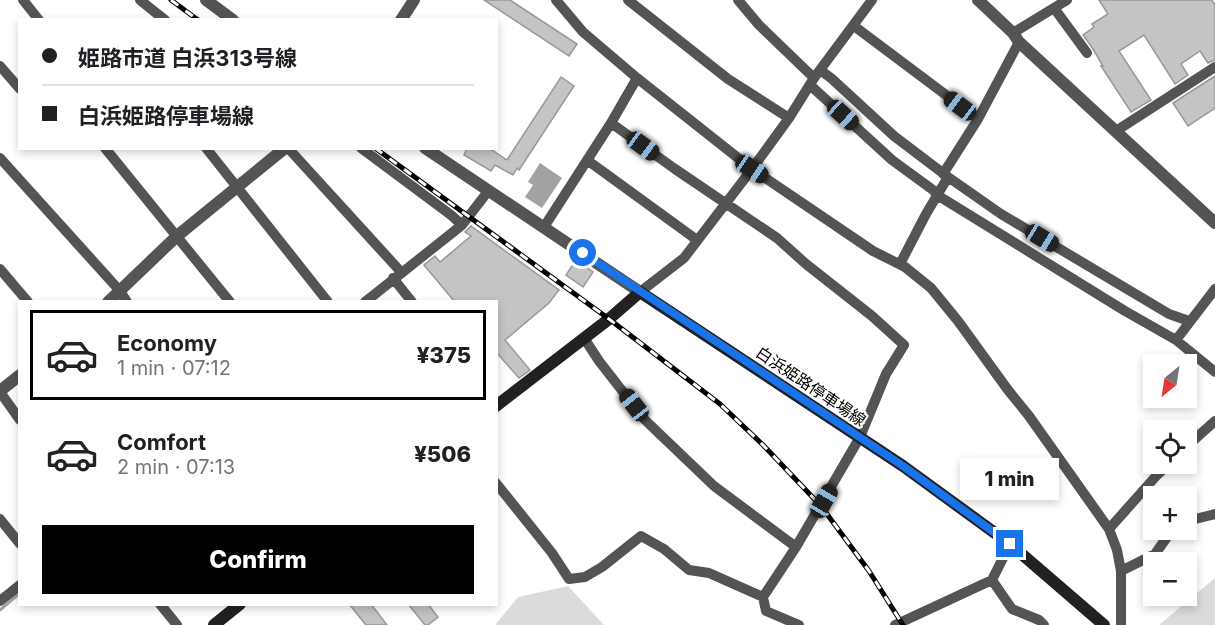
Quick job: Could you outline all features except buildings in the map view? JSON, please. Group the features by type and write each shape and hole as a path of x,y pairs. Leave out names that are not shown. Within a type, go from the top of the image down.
{"main road":[{"name":"白浜姫路停車場線","path":"640,292 912,472 1010,544 1104,625"},
{"path":"498,404 640,292"},
{"path":"214,625 238,606"}],"street":[{"path":"22,0 37,18"},
{"path":"140,0 162,18"},
{"path":"402,18 414,0"},
{"path":"556,0 584,32 637,78 752,169 873,250 900,264 931,288 1029,416 1109,529 1117,550 1121,571 1121,625"},
{"path":"628,0 728,79 789,118"},
{"path":"738,0 759,25 815,78 892,160 937,195 1176,340 1215,372"},
{"path":"428,150 640,292 684,258 752,169 872,0"},
{"path":"978,0 1215,223"},
{"path":"211,2 231,18"},
{"path":"900,264 978,119 1016,38 1061,3 1087,54"},
{"path":"854,26 978,119"},
{"path":"0,66 18,87"},
{"path":"1116,131 1215,66"},
{"path":"544,227 637,78"},
{"path":"815,78 831,78 894,136 1001,214 1169,314 1189,321"},
{"path":"611,123 777,238 904,345 886,374 860,437 796,547 763,597 766,611 799,625"},
{"path":"107,150 228,300"},
{"path":"208,150 326,300"},
{"path":"0,158 124,296 177,236 284,150"},
{"path":"289,150 397,275 411,300"},
{"path":"364,150 462,225"},
{"path":"587,160 697,240"},
{"path":"367,300 462,225 489,190"},
{"path":"0,269 25,300"},
{"path":"1176,340 1215,289"},
{"path":"1125,311 1136,293"},
{"path":"584,338 645,420 714,486 796,547"},
{"path":"18,377 0,392 18,417"},
{"path":"1197,437 1215,421"},
{"path":"1109,529 1158,474"},
{"path":"498,486 552,553 569,579 585,577 602,567 641,536 664,549 689,570 709,573 763,597"},
{"path":"1197,518 1215,514"},
{"path":"0,519 18,542"},
{"path":"1121,571 1155,554 1165,540"},
{"path":"895,625 992,580 1010,544"},
{"path":"992,580 1012,609 1039,620 1044,625"},
{"path":"0,602 18,587"},
{"path":"162,606 177,625"}],"shaded area":[{"path":"540,163 562,178 542,208 525,197 533,185 528,182"},
{"path":"1215,578 1215,625 1159,625 1182,606 1197,606 1197,593"},
{"path":"568,586 604,625 495,625 518,597"}],"waterway":[{"path":"0,610 18,595"}],"railway":[{"path":"171,0 195,18"},
{"path":"378,150 609,319 720,404 821,506 869,571 903,625"}],"route":[{"path":"583,253 903,466 1010,544"}]}
